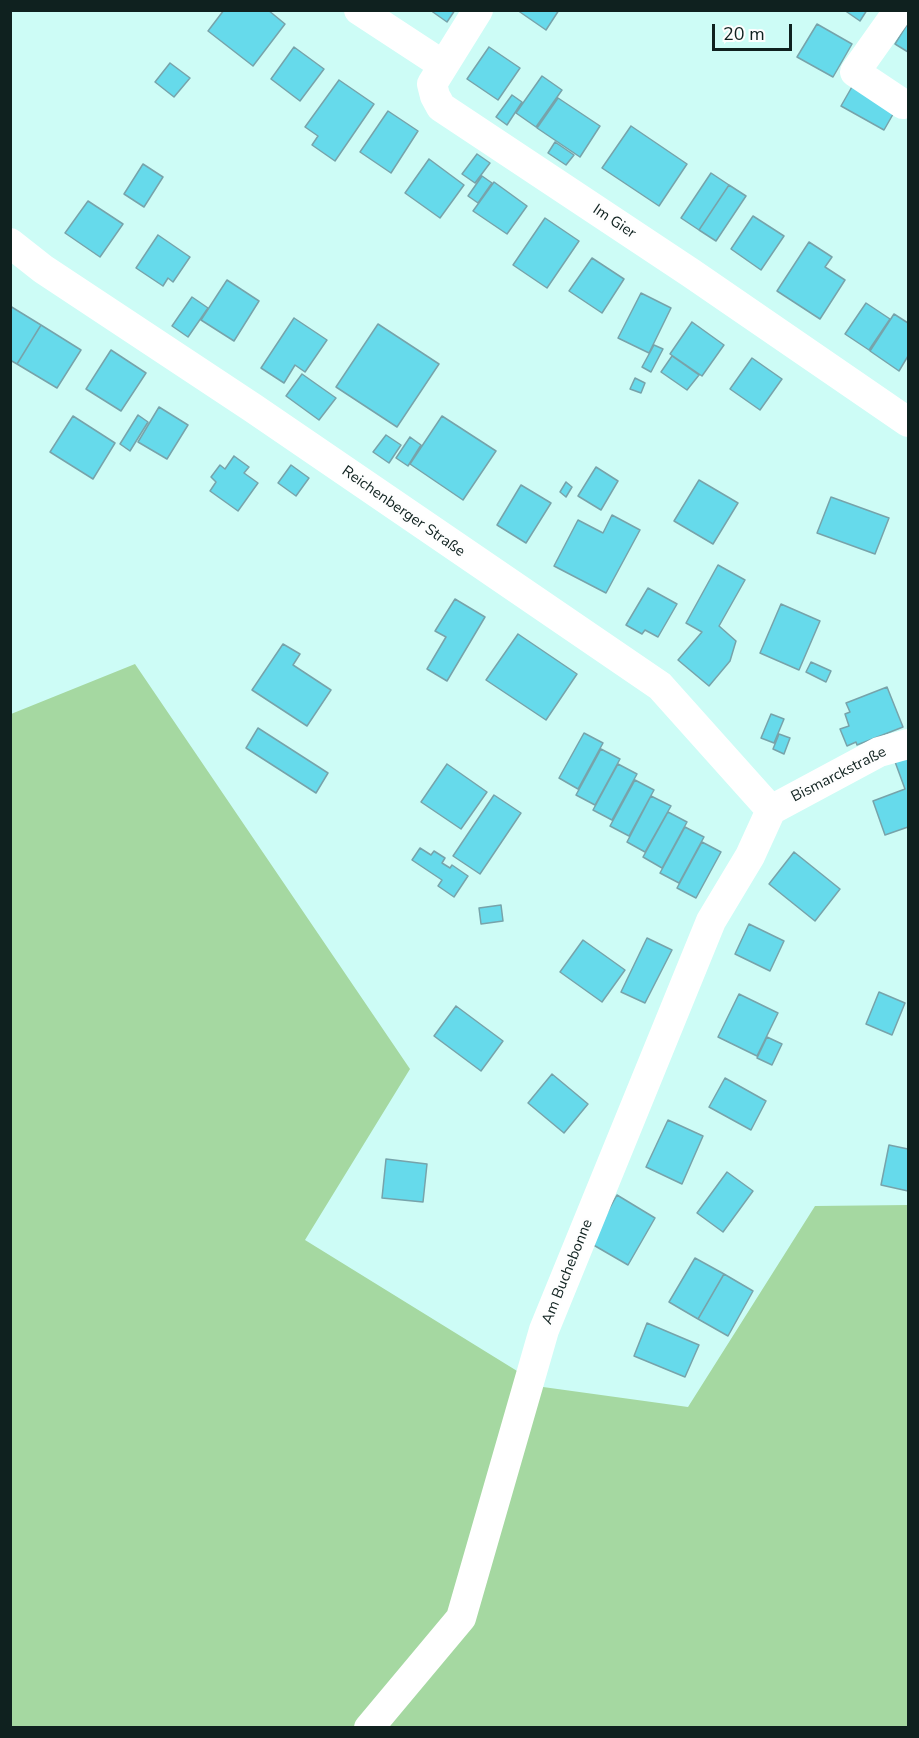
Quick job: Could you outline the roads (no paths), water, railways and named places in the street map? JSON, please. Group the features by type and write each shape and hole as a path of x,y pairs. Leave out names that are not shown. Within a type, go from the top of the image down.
{"street":[{"path":"359,10 443,65 478,10"},
{"path":"899,10 855,72 903,104"},
{"name":"Im Gier","path":"443,65 432,84 441,107 691,273 909,422"},
{"name":"Reichenberger Straße","path":"10,243 43,270 253,408 660,686 771,810"},
{"name":"Bismarckstraße","path":"771,810 879,752 909,744"},
{"name":"Am Buchebonne","path":"369,1728 461,1618 544,1330 711,921 750,856 771,810"}]}
